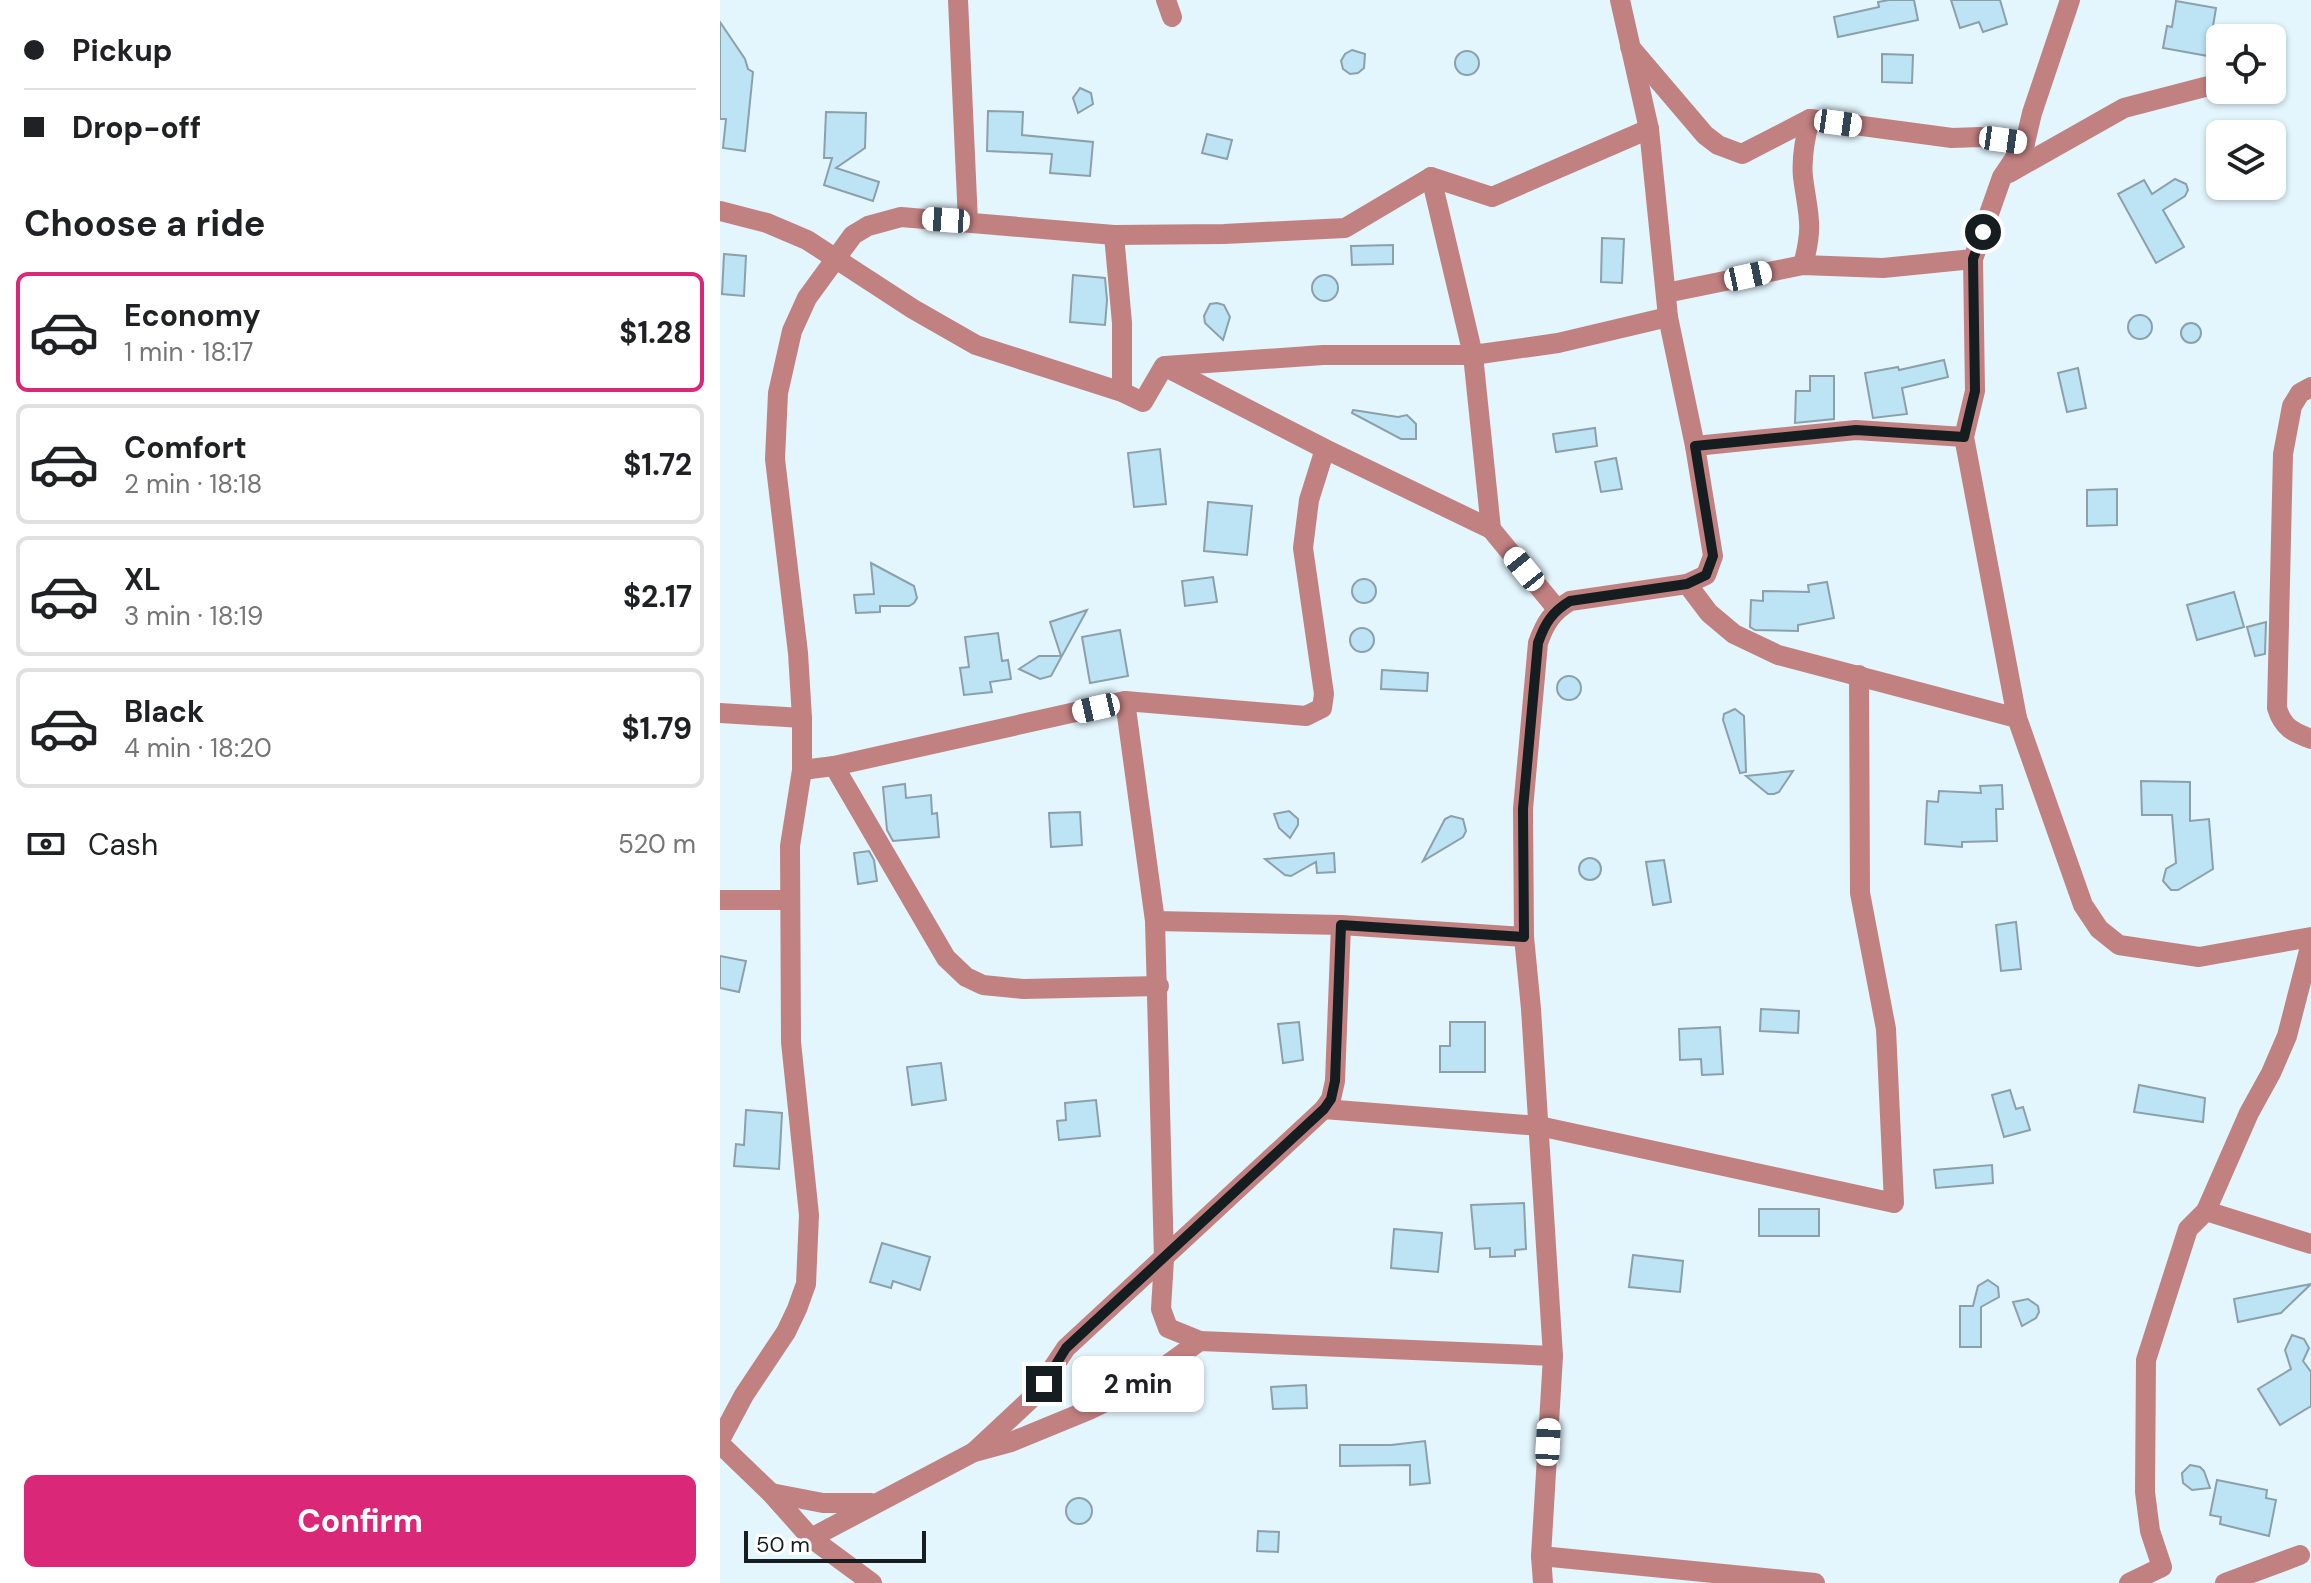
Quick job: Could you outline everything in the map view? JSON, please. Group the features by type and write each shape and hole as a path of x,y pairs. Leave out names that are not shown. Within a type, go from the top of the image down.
{"street":[{"path":"958,0 968,222"},
{"path":"1543,1583 1541,1556 1553,1356 1524,937 1523,809 1538,643 1544,625 1557,609 1570,601 1687,584 1706,575 1713,556 1695,446 1668,317 1649,129 1620,0"},
{"path":"2070,0 2025,143 2002,177 1973,259 1975,391 1964,437 2017,718 2083,905 2099,929 2119,945 2199,957 2311,940 2287,1036 2206,1211 2188,1229 2146,1360 2145,1492 2150,1531 2162,1575 2129,1583"},
{"path":"1630,47 1705,135 1727,149 1742,154 1810,119 1952,138 1980,137 2025,143"},
{"path":"2002,177 2124,108 2206,87"},
{"path":"1803,265 1810,238 1810,211 1803,175 1803,145 1810,119"},
{"path":"872,1583 811,1538 720,1442 744,1395 786,1332 806,1284 809,1215 791,1042 790,846 802,770 802,718 798,653 775,459 778,393 792,331 807,298 853,235 901,217 1114,235 1345,228 1431,177 1492,197 1649,129"},
{"path":"1431,177 1473,355 1491,529"},
{"path":"720,211 767,223 807,240 913,309 976,345 1122,392 1143,402 1164,366"},
{"path":"1114,235 1122,323 1122,392"},
{"path":"1666,293 1803,265 1883,268 1973,259"},
{"path":"1164,366 1323,355 1473,355 1558,343 1668,317"},
{"path":"1164,366 1325,449 1491,529 1557,609"},
{"path":"2311,387 2300,393 2292,406 2283,454 2277,708 2288,730 2311,739"},
{"path":"1695,446 1856,430 1964,437"},
{"path":"802,770 834,766 1125,701 1306,716 1322,708 1324,694 1303,548 1309,500 1325,449"},
{"path":"1687,584 1709,613 1734,634 1778,655 2017,718"},
{"path":"1324,1109 1539,1126 1894,1203 1886,1029 1860,893 1859,675"},
{"path":"1125,701 1155,921 1164,1259 1161,1309 1168,1328 1200,1341 1553,1356"},
{"path":"720,713 802,718"},
{"path":"834,766 946,958 966,977 983,985 1023,989 1159,986"},
{"path":"720,900 790,900"},
{"path":"1155,921 1341,925 1524,937"},
{"path":"974,1452 1034,1396 1066,1348 1324,1109 1331,1099 1335,1081 1341,925"},
{"path":"2206,1211 2311,1244"},
{"path":"811,1538 974,1452 1011,1442 1136,1387 1200,1341"},
{"path":"771,1493 823,1503 875,1503"},
{"path":"2232,1582 2300,1555"},
{"path":"1541,1556 1815,1583"}],"building":[{"path":"1914,0 1918,20 1838,37 1834,17 1879,7 1878,2"},
{"path":"1951,0 2000,0 2007,24 1983,32 1979,22 1960,28"},
{"path":"2176,1 2216,8 2213,24 2206,24 2206,56 2163,48 2167,26 2172,27"},
{"path":"720,22 745,59 748,69 753,72 745,151 723,148 726,119 720,119"},
{"path":"1352,50 1365,54 1364,68 1350,74 1343,69 1341,61"},
{"path":"1467,51 1475,55 1479,63 1475,71 1467,75 1459,71 1455,63 1459,55"},
{"path":"1882,54 1913,55 1912,83 1882,82"},
{"path":"1080,88 1091,93 1093,104 1078,113 1073,98"},
{"path":"988,111 1023,112 1022,135 1093,142 1090,176 1050,173 1052,154 987,151"},
{"path":"826,112 866,113 865,148 836,168 879,182 873,201 824,185 832,158 824,158"},
{"path":"1207,134 1232,140 1227,159 1202,153"},
{"path":"2175,179 2186,184 2188,190 2185,196 2163,210 2184,247 2156,263 2118,194 2144,180 2152,194"},
{"path":"1602,238 1624,239 1622,283 1601,282"},
{"path":"1393,245 1393,264 1352,265 1351,246"},
{"path":"724,254 746,256 744,296 722,294"},
{"path":"1073,275 1105,278 1105,325 1070,322"},
{"path":"1325,275 1334,279 1338,288 1334,297 1325,301 1316,297 1312,288 1316,279"},
{"path":"1210,304 1224,305 1230,317 1223,340 1205,323 1204,316"},
{"path":"2140,315 2149,318 2152,327 2149,336 2140,339 2131,336 2128,327 2131,318"},
{"path":"2187,323 2195,323 2201,333 2195,343 2187,343 2181,337 2181,329"},
{"path":"1944,360 1948,377 1902,388 1907,414 1873,418 1865,373 1898,367 1899,370"},
{"path":"2078,368 2086,408 2067,412 2058,373"},
{"path":"1810,376 1834,376 1834,419 1795,423 1796,391 1810,391"},
{"path":"1353,410 1398,417 1407,415 1416,424 1416,439 1401,439 1352,413"},
{"path":"1595,428 1597,446 1556,452 1553,434"},
{"path":"1160,449 1166,504 1134,507 1128,453"},
{"path":"1616,458 1622,489 1601,492 1595,462"},
{"path":"2117,489 2117,525 2087,526 2087,490"},
{"path":"1208,502 1252,506 1247,555 1204,551"},
{"path":"871,563 914,586 917,598 914,603 909,606 880,606 880,612 856,613 854,595 874,594"},
{"path":"1213,577 1217,602 1185,606 1182,581"},
{"path":"1364,579 1373,582 1376,591 1373,600 1364,603 1355,600 1352,591 1355,582"},
{"path":"1827,582 1834,618 1798,625 1798,631 1755,630 1750,627 1751,600 1763,601 1763,591 1809,592 1808,585"},
{"path":"2234,592 2244,627 2197,640 2187,605"},
{"path":"1087,610 1051,676 1040,679 1019,669 1039,656 1061,656 1050,622"},
{"path":"2266,622 2265,654 2255,656 2247,627"},
{"path":"1362,628 1371,631 1374,640 1371,649 1362,652 1353,649 1350,640 1353,631"},
{"path":"1120,630 1128,676 1090,683 1082,637"},
{"path":"998,633 1002,661 1008,660 1011,679 990,682 992,692 964,695 960,668 969,667 965,637"},
{"path":"1382,670 1428,673 1427,691 1381,689"},
{"path":"1569,676 1580,683 1581,688 1574,699 1569,700 1558,693 1557,688 1564,677"},
{"path":"1735,709 1744,716 1746,772 1740,773 1723,720 1724,714"},
{"path":"1793,771 1779,792 1774,794 1768,794 1746,776"},
{"path":"2141,781 2190,782 2190,821 2209,819 2213,869 2178,890 2171,890 2163,881 2166,869 2176,863 2172,815 2142,815"},
{"path":"905,784 906,798 931,795 932,814 937,813 939,837 893,841 887,830 883,787"},
{"path":"2002,785 2003,809 1996,809 1997,841 1962,842 1962,847 1925,844 1927,801 1938,802 1939,791 1981,793 1980,786"},
{"path":"1289,811 1298,819 1290,838 1279,828 1274,814"},
{"path":"1080,812 1082,845 1051,847 1049,813"},
{"path":"1451,816 1463,819 1466,831 1463,837 1423,861 1445,819"},
{"path":"869,851 874,860 877,881 858,884 854,853"},
{"path":"1334,853 1335,872 1317,873 1316,862 1291,876 1285,875 1265,859"},
{"path":"1590,858 1601,869 1590,880 1579,869"},
{"path":"1664,860 1671,902 1653,905 1646,862"},
{"path":"2016,922 2021,969 2001,971 1996,925"},
{"path":"720,956 746,961 739,992 720,988"},
{"path":"1761,1009 1799,1011 1798,1033 1760,1031"},
{"path":"1299,1022 1303,1060 1283,1063 1278,1024"},
{"path":"1450,1022 1485,1022 1485,1072 1440,1072 1440,1046 1450,1046"},
{"path":"1720,1027 1723,1074 1702,1075 1701,1059 1680,1060 1679,1029"},
{"path":"941,1063 946,1100 912,1105 907,1067"},
{"path":"2139,1085 2205,1098 2203,1122 2134,1112"},
{"path":"2010,1090 2016,1109 2023,1107 2030,1130 2004,1137 1992,1095"},
{"path":"1096,1100 1100,1136 1059,1140 1057,1121 1066,1120 1065,1103"},
{"path":"746,1110 782,1113 779,1169 734,1166 736,1144 744,1145"},
{"path":"1992,1165 1993,1183 1936,1188 1934,1170"},
{"path":"1524,1203 1526,1249 1515,1250 1515,1256 1490,1257 1490,1248 1475,1249 1471,1205"},
{"path":"1759,1209 1819,1209 1819,1236 1759,1236"},
{"path":"1394,1229 1442,1233 1438,1272 1391,1268"},
{"path":"882,1243 930,1257 920,1290 893,1281 891,1288 870,1282"},
{"path":"1633,1255 1683,1261 1680,1292 1629,1287"},
{"path":"1988,1280 1998,1287 1999,1297 1981,1307 1981,1347 1960,1347 1960,1306 1973,1306 1978,1286"},
{"path":"2311,1284 2281,1313 2238,1322 2234,1299"},
{"path":"2028,1299 2038,1306 2039,1312 2036,1318 2022,1326 2013,1302"},
{"path":"2292,1335 2304,1339 2309,1348 2303,1361 2311,1372 2311,1406 2280,1425 2258,1389 2291,1369 2285,1350"},
{"path":"1306,1385 1307,1408 1273,1409 1271,1387"},
{"path":"1425,1441 1430,1483 1410,1485 1410,1465 1340,1466 1340,1445"},
{"path":"2190,1465 2204,1471 2210,1488 2192,1490 2183,1483 2182,1473"},
{"path":"2217,1480 2267,1490 2266,1498 2276,1500 2269,1536 2220,1524 2221,1517 2210,1515"},
{"path":"1079,1498 1088,1502 1092,1511 1088,1520 1079,1524 1070,1520 1066,1511 1070,1502"},
{"path":"1258,1531 1279,1532 1278,1552 1257,1551"}],"route":[{"path":"1044,1384 1066,1348 1324,1109 1331,1099 1335,1081 1341,925 1524,937 1523,809 1538,643 1544,625 1557,609 1570,601 1687,584 1706,575 1713,556 1695,446 1856,430 1964,437 1975,391 1973,259 1983,232"}]}
